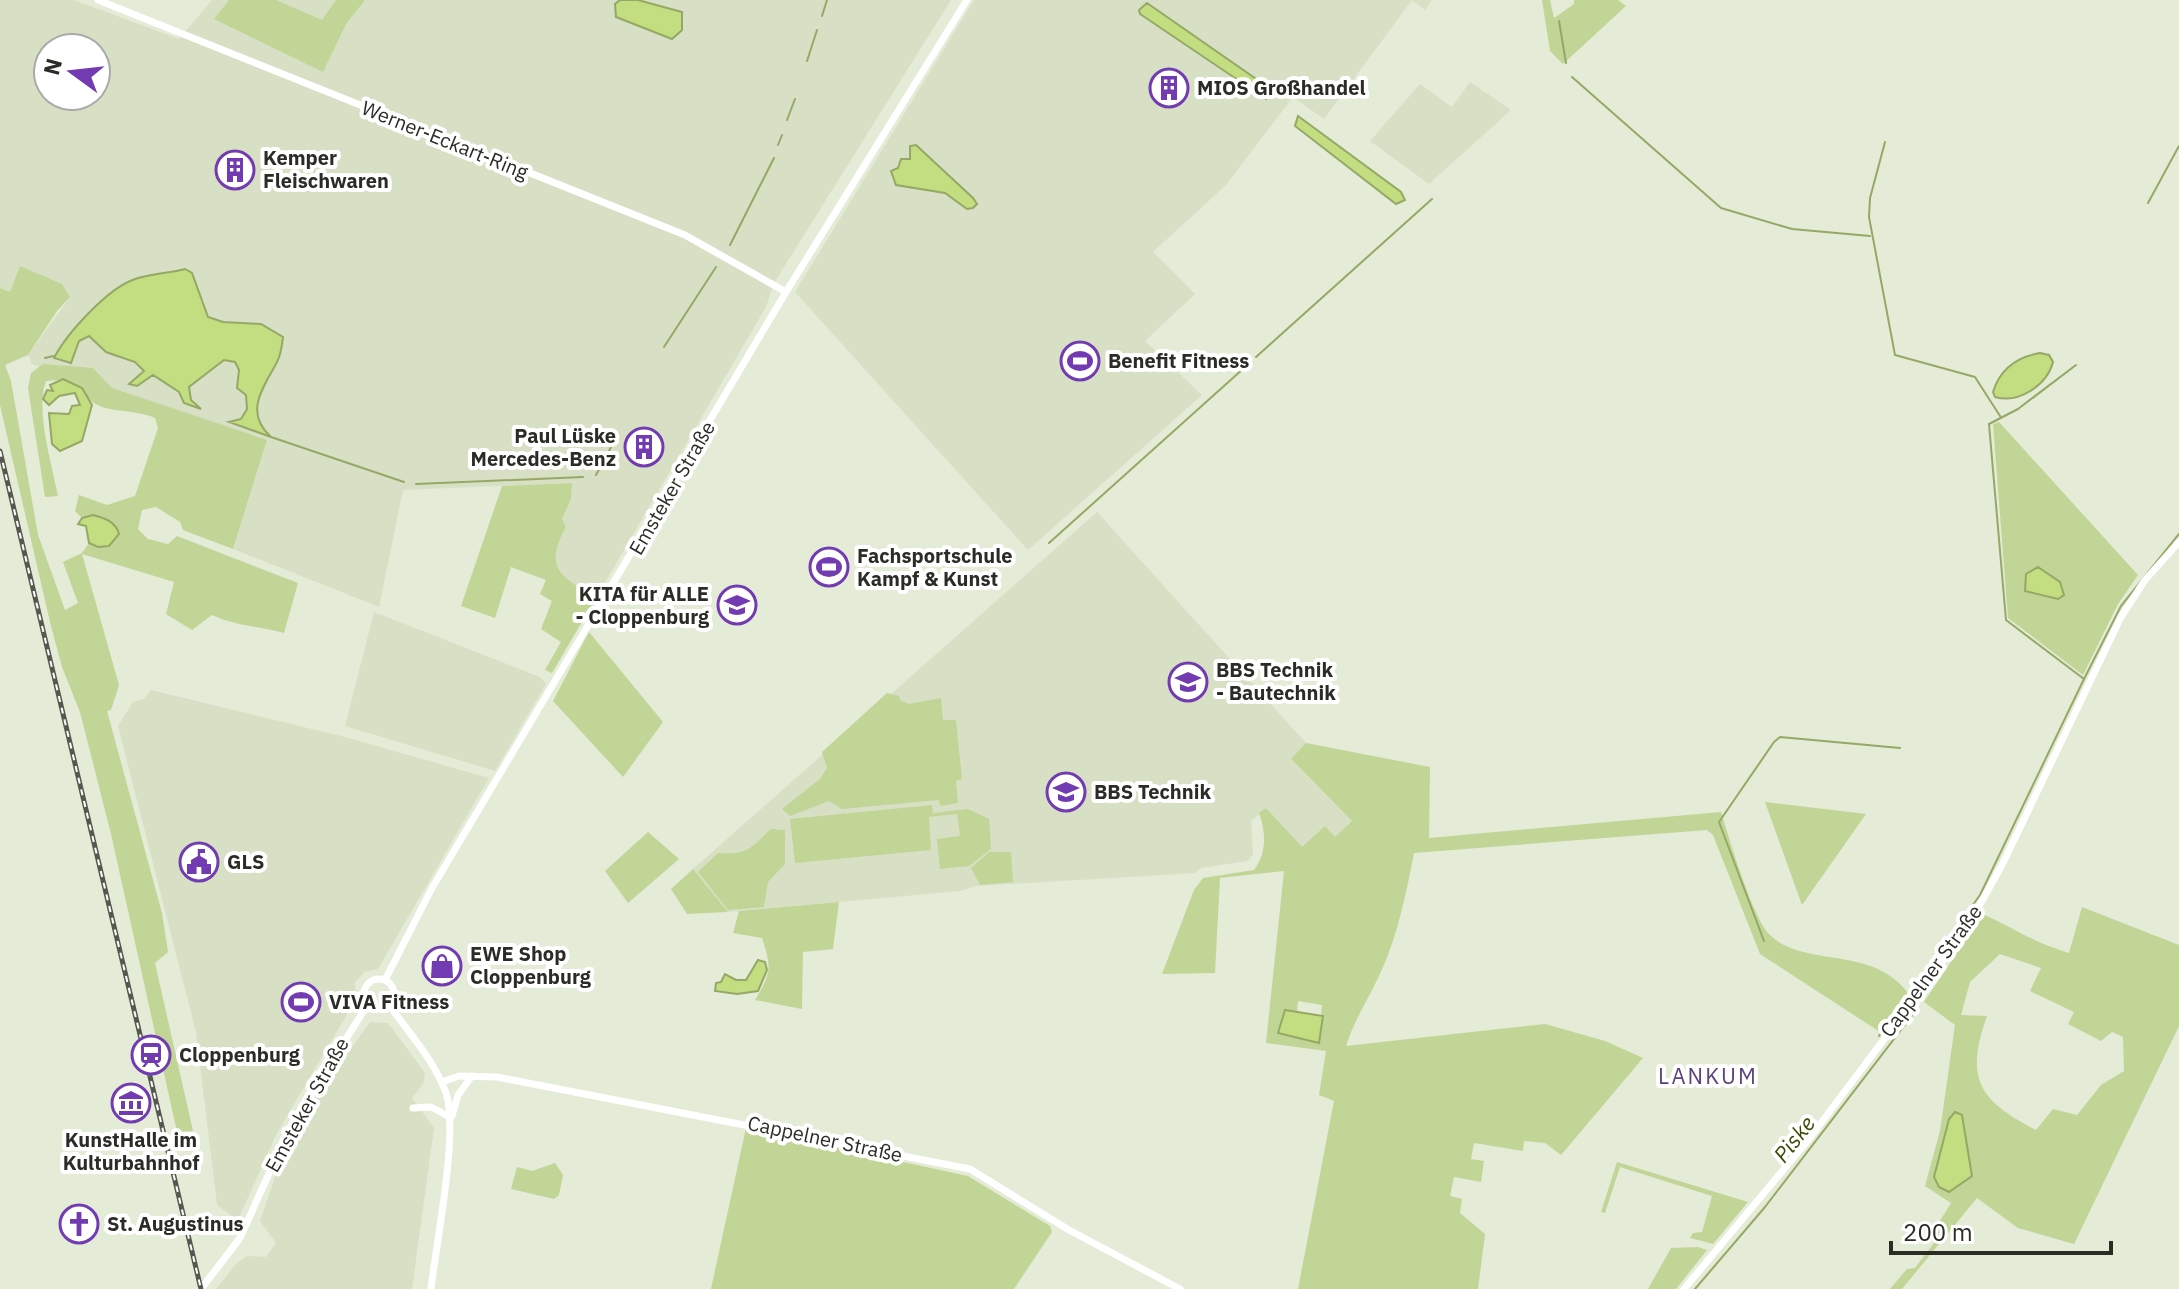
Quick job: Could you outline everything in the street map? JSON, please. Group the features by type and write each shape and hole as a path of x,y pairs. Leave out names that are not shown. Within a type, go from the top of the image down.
{"street":[{"name":"Werner-Eckart-Ring","path":"98,0 685,235 786,292"},
{"name":"Emsteker Straße","path":"201,1289 240,1238 288,1131 368,1004 366,988 372,981 385,980 432,888 786,292 967,0"},
{"name":"Cappelner Straße","path":"1684,1289 1809,1139 1964,933 2002,865 2121,617 2145,580 2179,542"},
{"path":"385,980 394,992 389,1005"},
{"path":"368,1004 376,1009 389,1005"},
{"path":"389,1005 442,1082 450,1120"},
{"path":"431,1289 450,1120 458,1095 472,1076"},
{"name":"Cappelner Straße","path":"442,1082 472,1076 497,1077 970,1169 1069,1230 1180,1289"},
{"path":"413,1108 431,1107 450,1120"}],"shaded area":[{"path":"0,0 74,0 179,39 212,0 951,0 774,283 766,307 596,598 563,577 554,562 554,549 566,527 561,519 571,499 571,483 403,490 379,607 233,549 267,441 107,394 32,364 28,355 70,297 21,266 10,292 0,288"},
{"path":"229,0 276,0 322,20 336,0 365,0 346,24 323,72 214,19"},
{"path":"620,0 638,0 682,12 682,30 672,39 616,17 615,4"},
{"path":"974,0 1412,0 1324,119 1293,97 1226,185 1153,252 1195,294 1145,341 1202,395 1028,550 795,292"},
{"path":"1412,0 1432,0 1425,10"},
{"path":"1542,0 1550,0 1554,18 1574,4 1574,0 1618,0 1626,6 1563,64 1550,51"},
{"path":"1147,3 1269,88 1271,93 1266,99 1140,14 1139,10"},
{"path":"1470,82 1511,110 1429,184 1370,141 1420,84 1452,107"},
{"path":"1298,116 1401,192 1405,200 1396,204 1295,126"},
{"path":"916,145 973,198 977,204 973,208 967,209 945,193 896,185 891,171 898,168 901,159 910,159 910,146"},
{"path":"20,266 62,284 70,297 28,355 5,365 11,381 38,535 65,610 78,603 63,562 82,553 89,543 98,547 93,515 82,518 75,511 79,495 107,505 135,496 158,428 155,418 92,402 68,381 46,381 43,422 58,496 45,497 28,388 31,373 43,364 93,368 112,388 267,440 233,549 183,530 180,522 156,507 142,510 138,529 148,539 168,544 177,536 298,583 284,633 212,615 192,630 166,614 174,582 82,554 119,685 111,710 107,711 162,913 168,952 155,963 193,1131 177,1132 111,834 80,712 62,667 50,622 0,405 0,288 10,292"},
{"path":"185,269 192,273 208,317 223,322 261,324 283,337 279,356 262,390 257,409 263,428 271,437 229,422 241,419 247,409 246,395 237,388 239,370 235,362 224,360 189,387 191,400 201,409 184,403 179,392 153,375 137,386 129,384 144,371 135,362 106,352 89,336 79,341 71,363 54,358 78,324 124,284"},
{"path":"2040,353 2049,355 2053,362 2038,385 2013,398 1995,397 1996,384 2005,371 2017,361"},
{"path":"63,379 82,388 92,405 82,441 60,451 52,444 49,413 69,414 72,406 80,405 75,393 59,396 49,405 43,399 47,390 53,391 50,385"},
{"path":"1999,422 2138,575 2118,604 2083,675 2008,618 1993,424"},
{"path":"572,483 571,499 562,519 566,527 559,541 556,562 565,577 596,598 552,673 545,670 561,642 541,629 552,601 540,594 546,580 511,567 495,618 461,606 502,486"},
{"path":"1097,512 1306,743 1291,760 1352,821 1335,838 1325,826 1302,848 1266,808 1251,821 1253,854 1248,861 1201,868 1195,873 976,886 960,891 728,912 693,869"},
{"path":"93,515 109,521 118,530 119,534 109,546 98,547 89,543 86,526 78,524 82,518"},
{"path":"2038,567 2060,582 2064,595 2058,599 2025,591 2026,574"},
{"path":"374,612 540,677 546,684 495,771 345,726"},
{"path":"589,632 663,722 623,777 553,701"},
{"path":"151,690 345,737 489,778 378,969 364,972 355,982 356,999 277,1133 238,1220 217,1205 196,1032 118,726 133,702 144,699"},
{"path":"887,693 899,696 900,700 909,704 941,698 943,720 956,720 962,779 956,781 958,803 940,806 939,800 842,809 829,801 790,816 782,809 820,779 827,768 822,752"},
{"path":"1306,743 1430,767 1429,838 1721,812 1748,894 1769,934 1783,945 1800,951 1876,968 1893,978 1908,993 1880,1032 1760,954 1713,835 1707,830 1414,853 1391,948 1346,1046 1545,1024 1605,1041 1643,1058 1561,1155 1545,1143 1524,1141 1523,1151 1474,1143 1471,1159 1484,1161 1481,1182 1454,1177 1450,1196 1462,1199 1460,1213 1485,1234 1478,1289 1298,1289 1334,1101 1319,1095 1326,1051 1266,1043 1284,871 1220,878 1215,973 1162,974 1194,890 1203,878 1254,870 1264,842 1259,813 1266,808 1302,847 1325,826 1335,837 1352,821 1291,759","holes":["1298,1001 1322,1005 1319,1043 1278,1033 1285,1010 1297,1013"]},
{"path":"1765,802 1866,814 1802,905"},
{"path":"932,805 933,813 968,809 989,819 991,849 969,866 940,869 937,839 960,836 957,814 929,817 931,850 795,863 790,819"},
{"path":"771,829 785,830 785,864 768,882 764,907 728,910 698,872 718,853 748,849"},
{"path":"648,832 679,859 628,903 605,871"},
{"path":"989,852 1011,852 1013,882 980,885 971,868"},
{"path":"693,869 728,912 687,914 671,889"},
{"path":"839,902 833,949 803,952 802,1009 755,1000 767,976 767,957 762,938 733,933 739,911"},
{"path":"2082,907 2179,945 2179,1026 2074,1244 2018,1228 1977,1198 1902,1289 1890,1289 1907,1269 1915,1268 1937,1239 1933,1232 1951,1203 1925,1186 1940,1131 1955,1025 1924,1002 1983,914 2069,953","holes":["2000,954 2041,968 2030,991 2074,1012 2068,1024 2101,1041 2112,1032 2123,1037 2124,1071 2101,1085 2077,1115 2053,1109 2036,1130 2001,1109 1982,1086 1977,1057 1987,1016 1961,1015 1970,982","1946,1129 1962,1183 1955,1189 1934,1177"]},
{"path":"758,960 765,962 767,970 758,991 737,994 715,991 716,983 721,982 725,974 736,980 746,980"},
{"path":"1285,1010 1323,1016 1319,1043 1278,1033"},
{"path":"370,1022 388,1023 425,1073 423,1084 412,1098 434,1128 412,1289 216,1289 236,1264 247,1256 266,1257 276,1243 260,1221 277,1171 321,1090"},
{"path":"1955,1112 1962,1115 1972,1176 1949,1192 1939,1187 1934,1177 1949,1119"},
{"path":"746,1128 968,1176 1050,1226 1052,1232 1014,1289 711,1289"},
{"path":"1617,1162 1748,1202 1713,1244 1690,1238 1693,1233 1702,1232 1712,1196 1620,1167 1605,1213 1601,1212"},
{"path":"555,1163 563,1175 559,1195 554,1199 511,1189 517,1167 532,1171"},
{"path":"1698,1247 1707,1250 1676,1289 1648,1289 1671,1248"}],"waterway":[{"path":"822,16 827,0"},
{"path":"1559,21 1566,63"},
{"path":"807,61 817,30"},
{"path":"1572,77 1721,208 1792,229 1870,236"},
{"path":"787,120 795,99"},
{"path":"778,145 782,135"},
{"path":"1885,142 1870,198 1869,217 1895,355 1975,377 2000,416"},
{"path":"2148,203 2179,146"},
{"path":"730,245 774,158"},
{"path":"1256,357 1432,199"},
{"path":"664,347 716,267"},
{"path":"45,358 53,356"},
{"path":"1913,988 1980,895 2084,679 2006,620 1989,424 2018,409 2076,365"},
{"path":"1049,543 1244,368"},
{"path":"596,475 617,436"},
{"path":"271,437 404,482"},
{"path":"416,484 583,477"},
{"path":"2084,679 2121,606 2179,534"},
{"path":"1764,941 1719,822 1774,742 1780,737 1900,748"},
{"path":"1879,1036 1909,994"},
{"name":"Piske","path":"1695,1289 1765,1207 1917,1009"}],"railway":[{"path":"0,451 201,1289"}],"place":[{"name":"MIOS Großhandel","path":"1169,88"},
{"name":"Kemper Fleischwaren","path":"235,170"},
{"name":"Benefit Fitness","path":"1080,361"},
{"name":"Paul Lüske Mercedes-Benz","path":"644,447"},
{"name":"Fachsportschule Kampf & Kunst","path":"829,567"},
{"name":"KITA für ALLE - Cloppenburg","path":"737,605"},
{"name":"BBS Technik - Bautechnik","path":"1188,682"},
{"name":"BBS Technik","path":"1066,792"},
{"name":"GLS","path":"199,862"},
{"name":"EWE Shop Cloppenburg","path":"442,966"},
{"name":"VIVA Fitness","path":"301,1002"},
{"name":"Cloppenburg","path":"151,1055"},
{"name":"KunstHalle im Kulturbahnhof","path":"131,1103"},
{"name":"St. Augustinus","path":"79,1224"}],"district":[{"name":"LANKUM","path":"1708,1076"}]}
